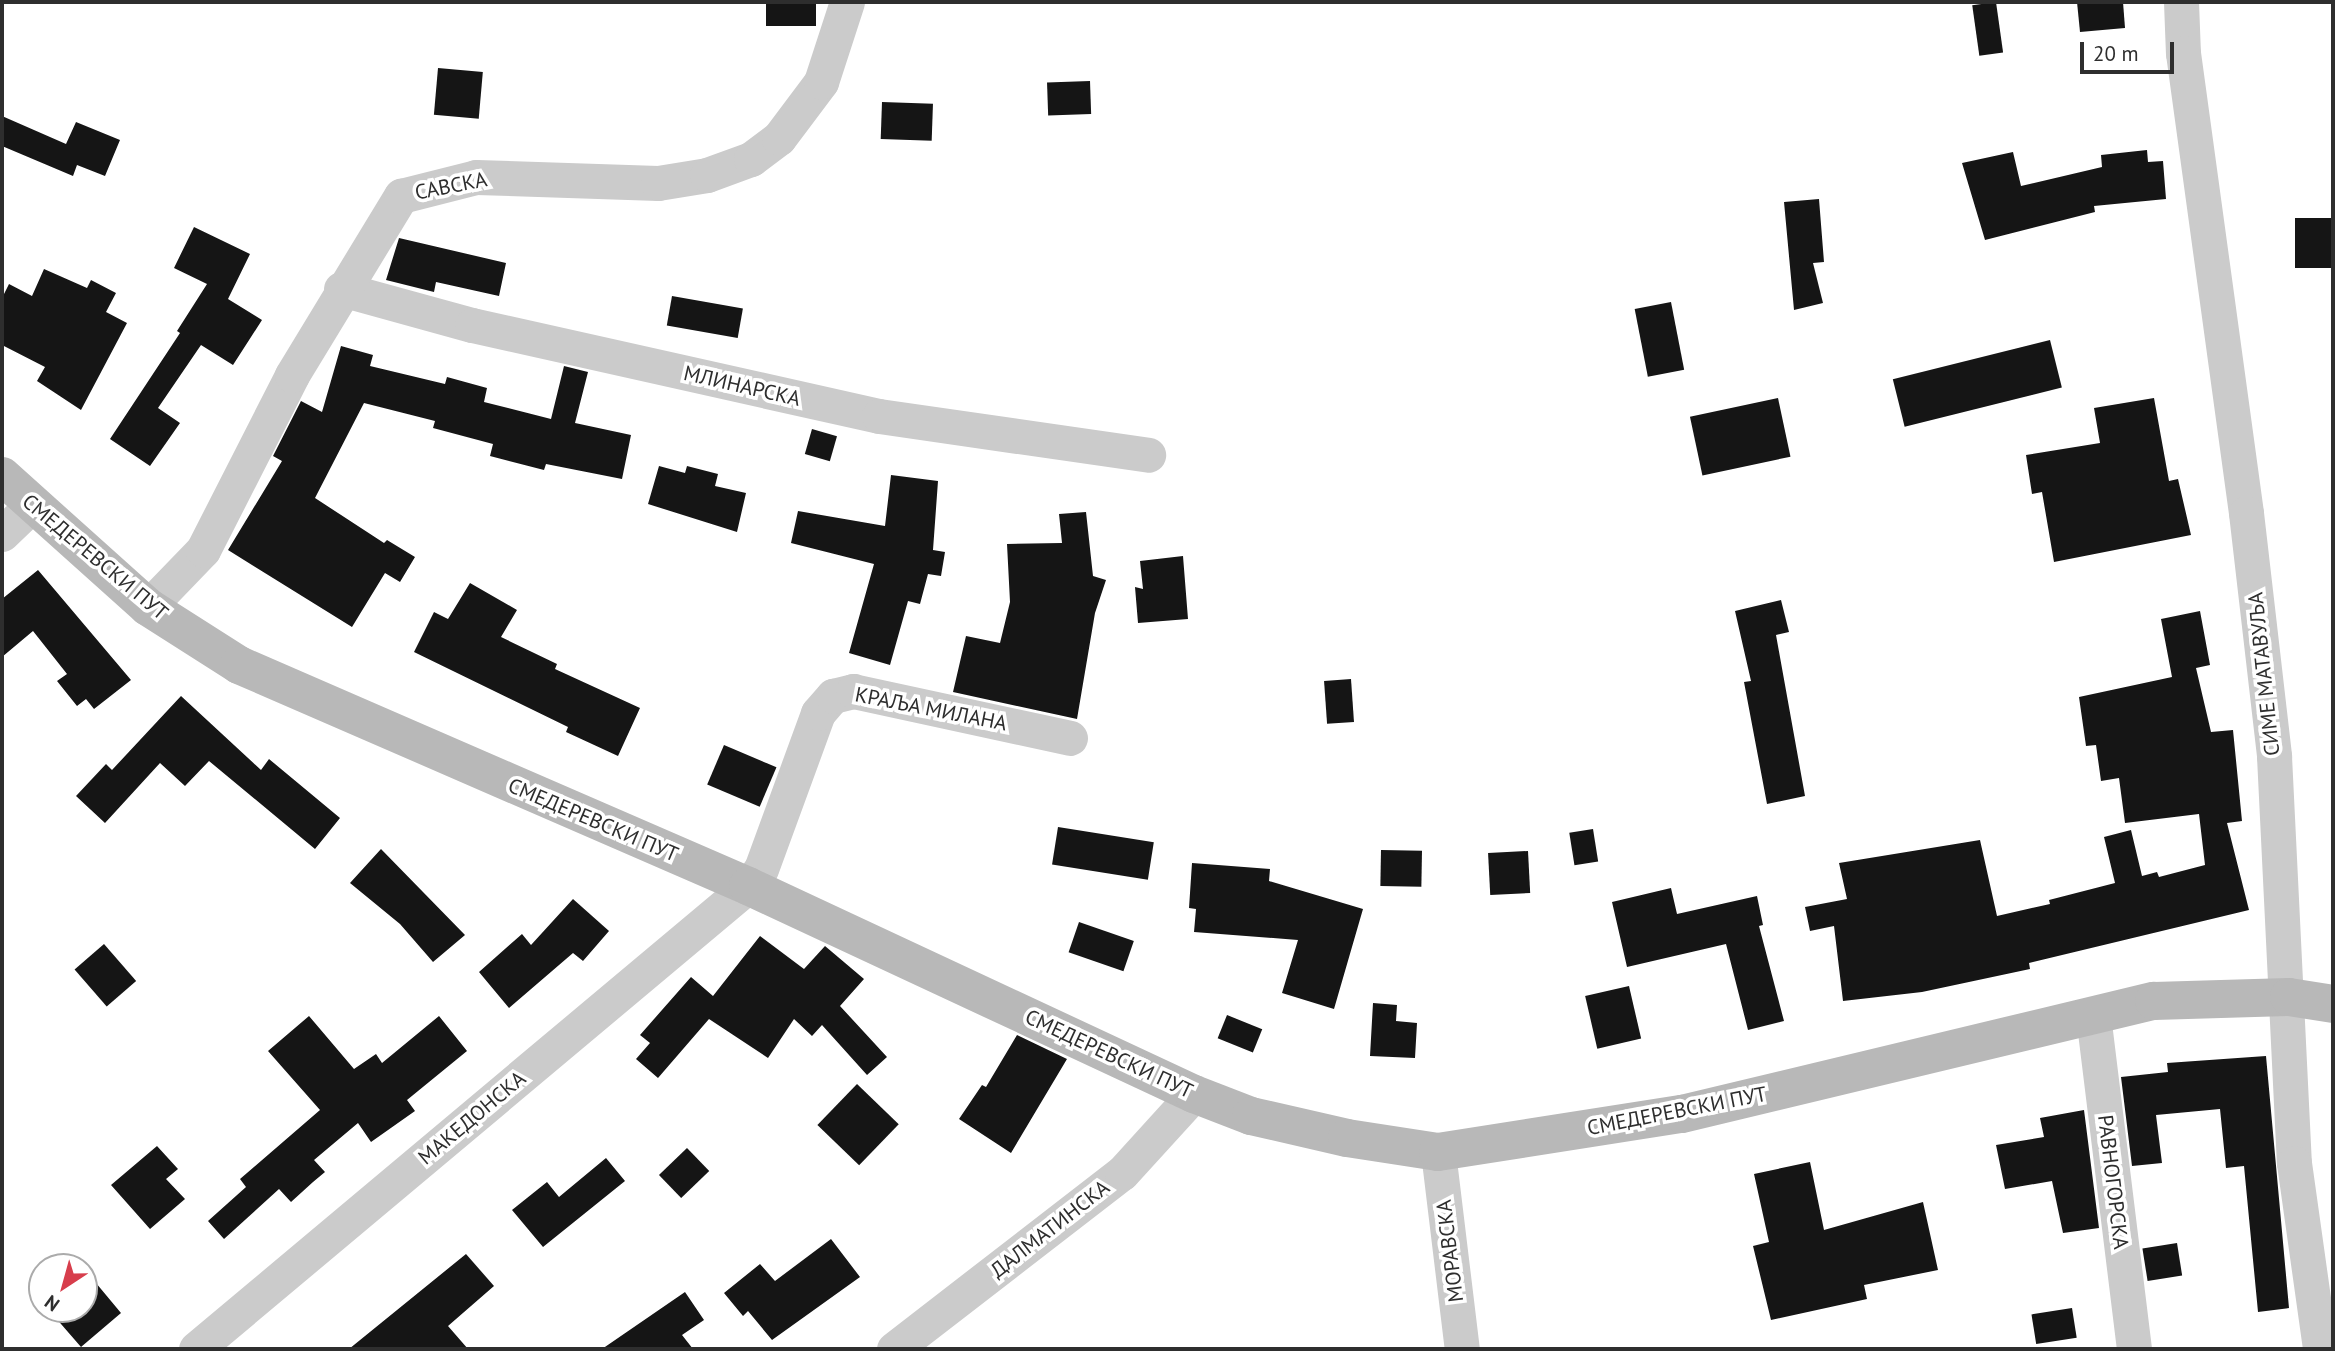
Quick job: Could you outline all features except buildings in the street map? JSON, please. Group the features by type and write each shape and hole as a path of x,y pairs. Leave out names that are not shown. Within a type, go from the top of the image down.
{"street":[{"name":"САВСКА","path":"148,607 203,550 292,375 341,289 401,196 476,177 658,183 707,175 751,159 779,138 821,82 847,2"},
{"name":"СИМЕ МАТАВУЉА","path":"2181,2 2183,52 2246,513 2274,756 2289,997 2294,1163 2320,1349"},
{"name":"МЛИНАРСКА","path":"341,289 471,326 879,416 1149,456"},
{"name":"СМЕДЕРЕВСКИ ПУТ","path":"2,476 148,607 239,665 748,886 1194,1094 1251,1116 1347,1138 1438,1152 1682,1114 2154,1001 2289,997 2333,1004"},
{"path":"2,534 32,505"},
{"name":"КРАЉА МИЛАНА","path":"748,886 761,869 818,713 833,696 853,691 1070,738"},
{"name":"МАКЕДОНСКА","path":"196,1349 748,886"},
{"name":"РАВНОГОРСКА","path":"2093,1016 2134,1349"},
{"name":"ДАЛМАТИНСКА","path":"894,1349 1122,1172 1194,1094"},
{"name":"МОРАВСКА","path":"1438,1152 1462,1349"}]}
